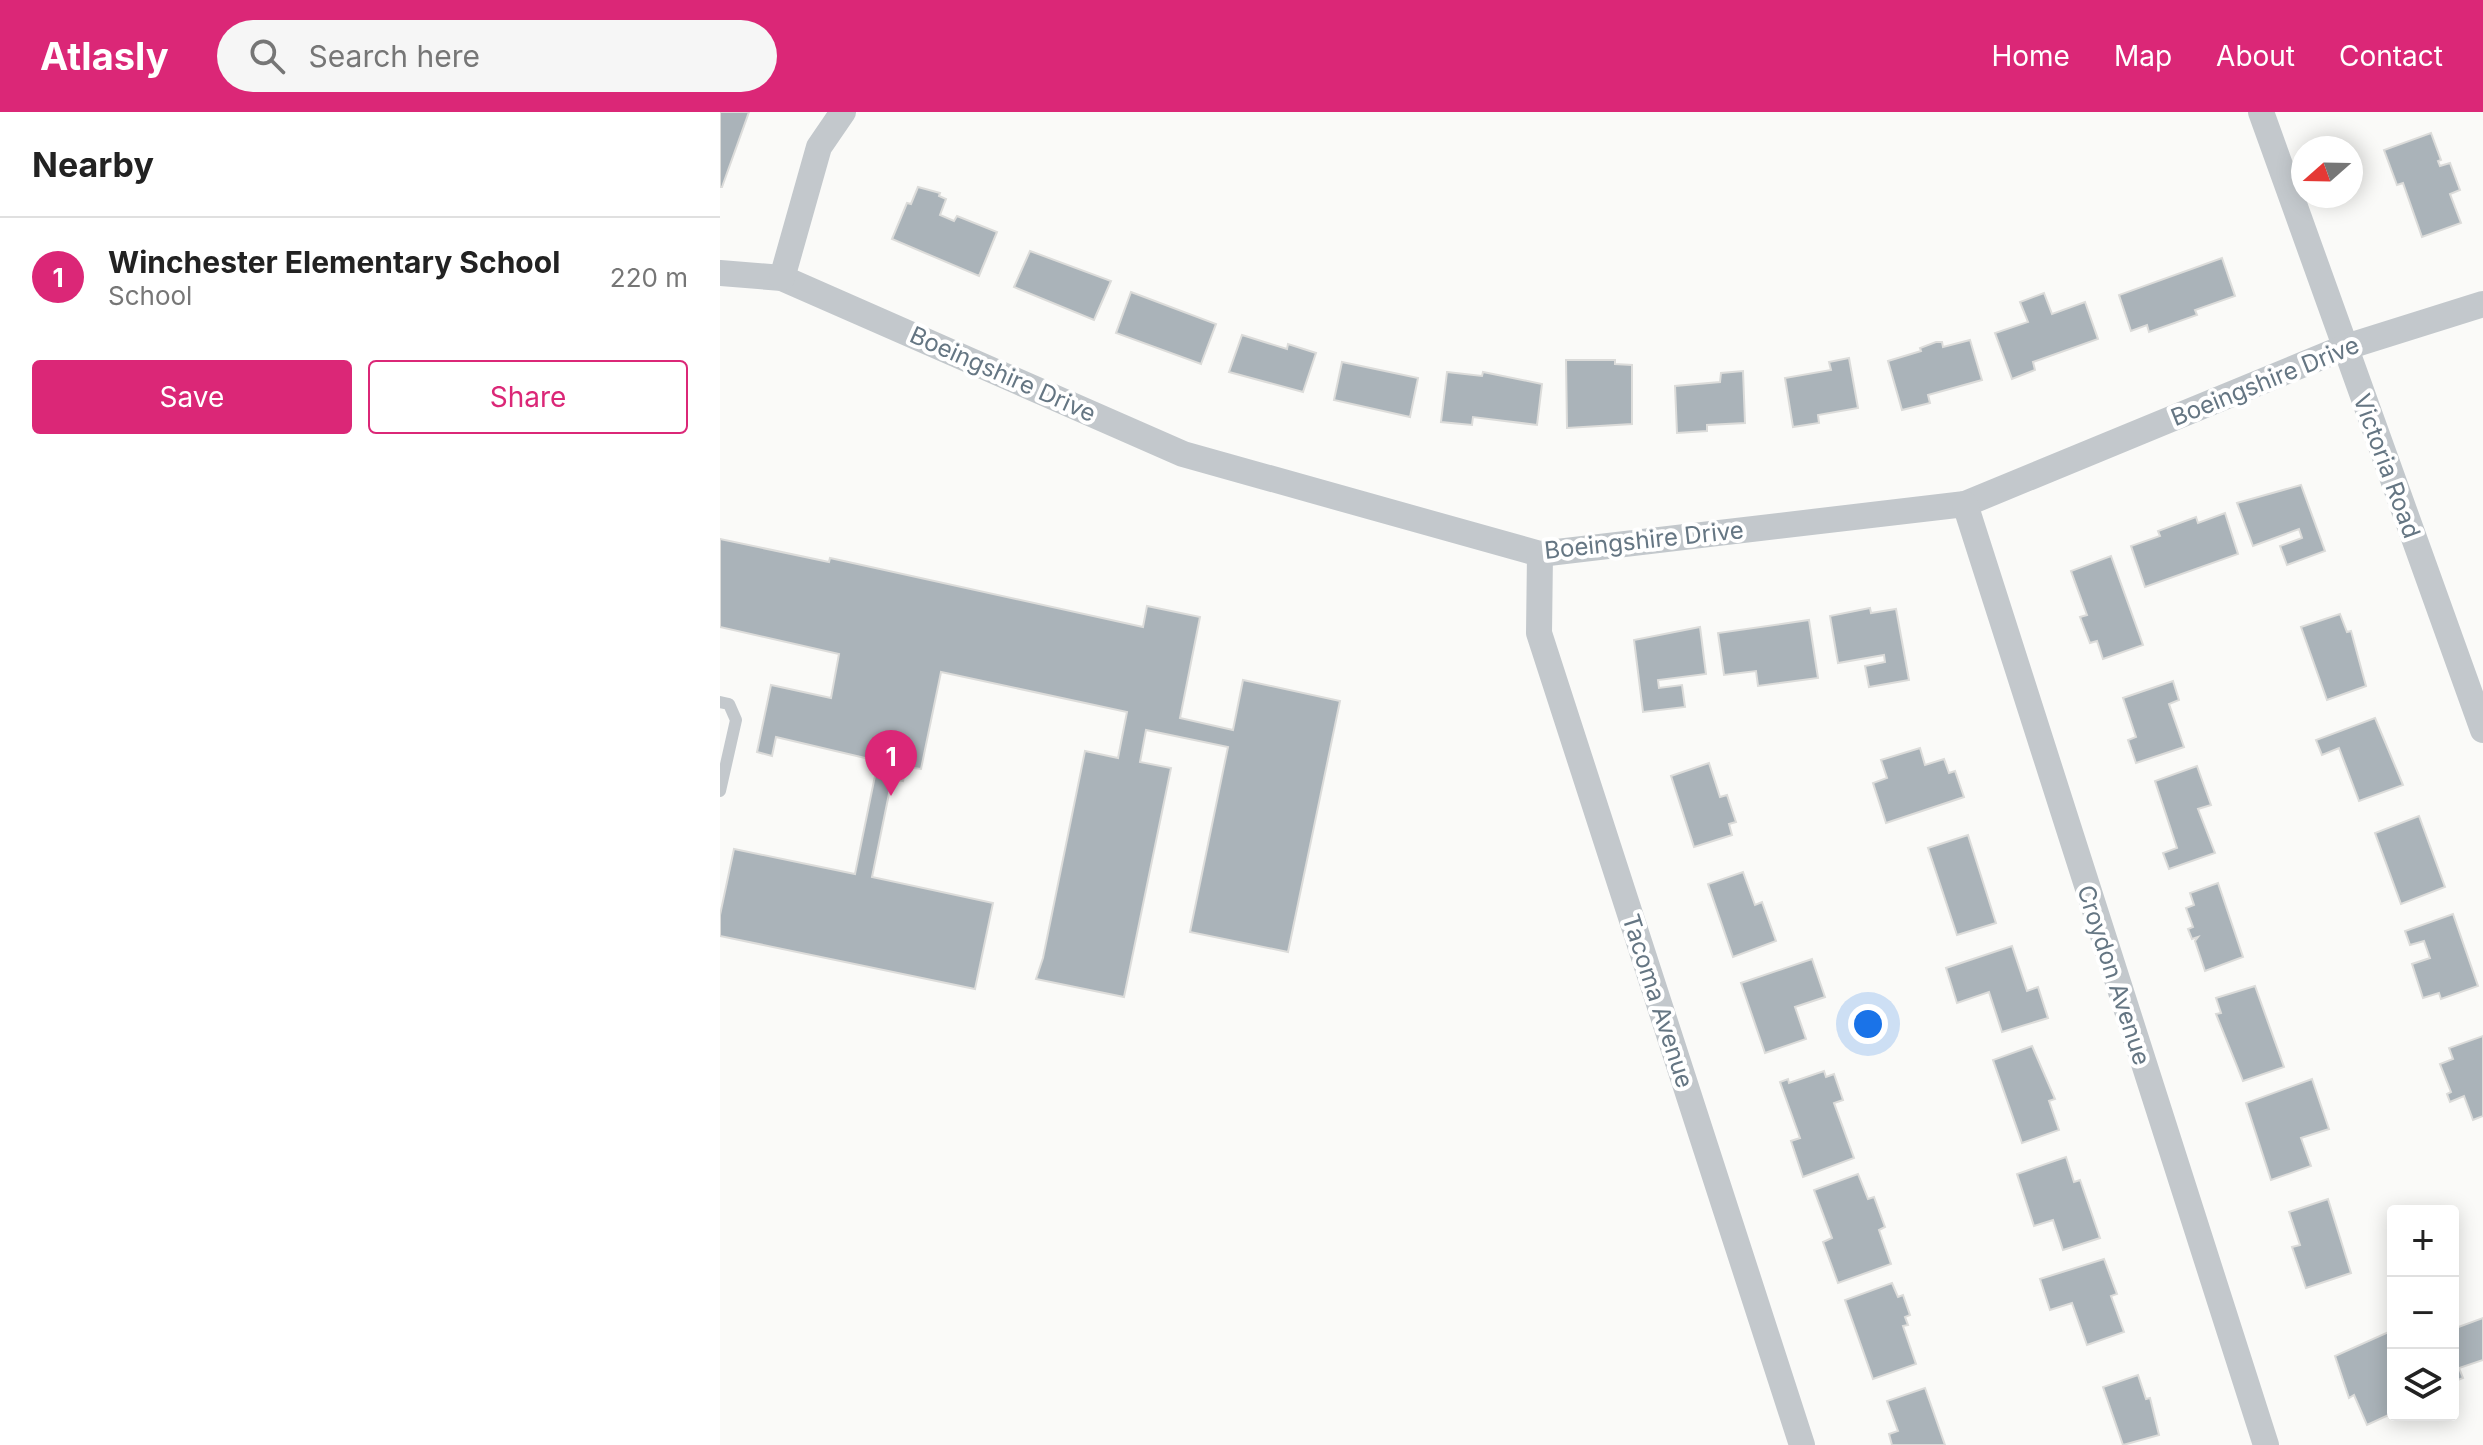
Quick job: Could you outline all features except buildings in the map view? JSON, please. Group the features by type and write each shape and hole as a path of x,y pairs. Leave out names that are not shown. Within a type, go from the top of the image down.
{"street":[{"path":"782,278 819,147 843,112"},
{"name":"Victoria Road","path":"2261,112 2343,348 2483,730"},
{"name":"Boeingshire Drive","path":"720,273 782,278 1183,454 1540,554 1965,504 2343,348 2483,304"},
{"name":"Croydon Avenue","path":"1965,504 2266,1445"},
{"name":"Tacoma Avenue","path":"1540,554 1539,633 1802,1445"}],"lane":[{"path":"720,702 729,704 736,720 720,791"}],"place":[{"name":"Winchester Elementary School","path":"891,796"}]}
